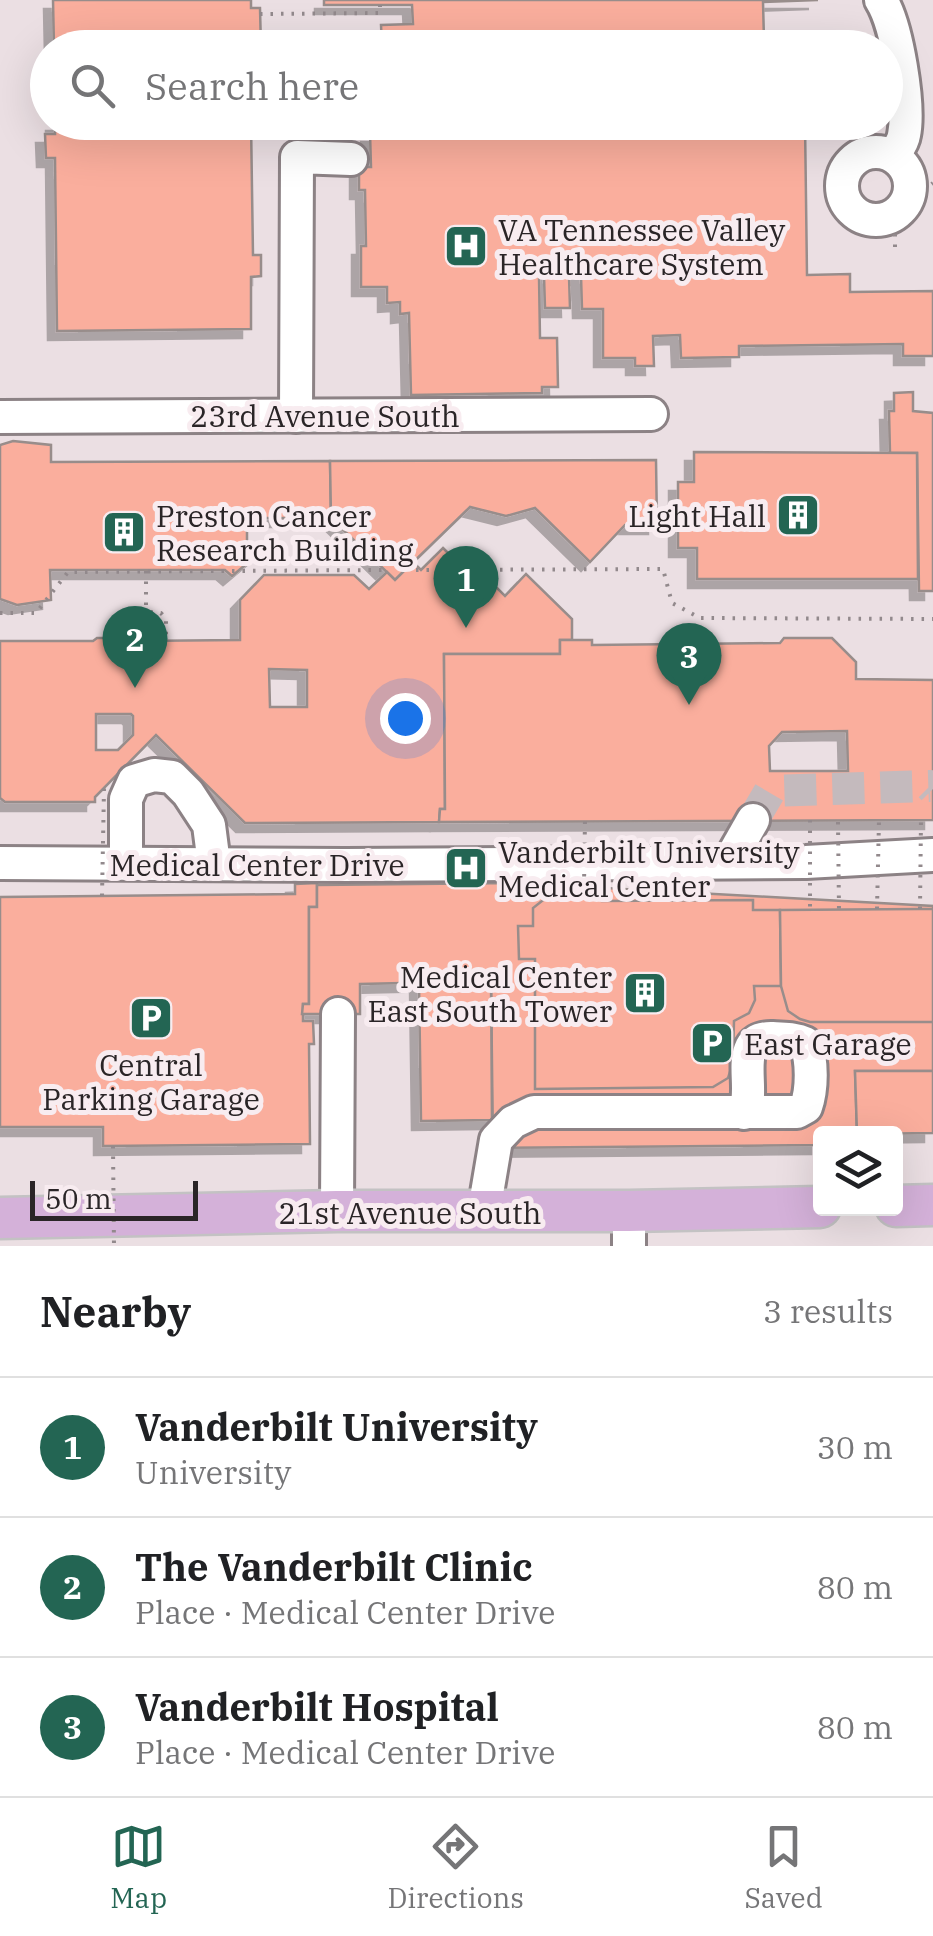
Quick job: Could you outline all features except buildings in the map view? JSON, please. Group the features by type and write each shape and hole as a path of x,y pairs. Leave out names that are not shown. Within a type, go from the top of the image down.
{"main road":[{"path":"903,1206 933,1205"},
{"name":"21st Avenue South","path":"0,1218 484,1211 629,1228 813,1208"}],"street":[{"path":"881,0 892,30"},
{"path":"903,88 906,164"},
{"path":"296,416 298,157 351,159"},
{"name":"23rd Avenue South","path":"0,417 651,414"},
{"path":"126,864 126,799 134,782 154,775 172,778 188,793 208,826 214,864"},
{"path":"729,862 754,820"},
{"name":"Medical Center Drive","path":"0,863 817,862 933,855"},
{"path":"337,1211 338,1014"},
{"path":"484,1211 496,1140 512,1122 534,1112 744,1113"}],"path":[{"path":"260,14 380,13 380,5"},
{"path":"895,247 895,232 908,216 914,195 906,164"},
{"path":"914,195 933,184"},
{"path":"416,570 663,569 672,602 700,618 933,619"},
{"path":"0,613 36,612 68,572 382,570"},
{"path":"146,571 146,606 166,619 166,642"},
{"path":"102,896 104,788"},
{"path":"584,819 584,887"},
{"path":"920,819 920,909"},
{"path":"810,820 810,910"},
{"path":"877,909 879,820"},
{"path":"838,822 839,910"},
{"path":"113,1146 114,1246"}],"tunnel":[{"path":"753,820 770,791 930,786 933,789"}],"place":[{"name":"VA Tennessee Valley Healthcare System","path":"466,246"},
{"name":"Light Hall","path":"798,515"},
{"name":"Preston Cancer Research Building","path":"124,532"},
{"name":"Vanderbilt University","path":"466,628"},
{"name":"The Vanderbilt Clinic","path":"135,688"},
{"name":"Vanderbilt Hospital","path":"689,705"},
{"name":"Vanderbilt University Medical Center","path":"466,868"},
{"name":"Medical Center East South Tower","path":"645,993"},
{"name":"Central Parking Garage","path":"151,1018"},
{"name":"East Garage","path":"712,1043"}]}
